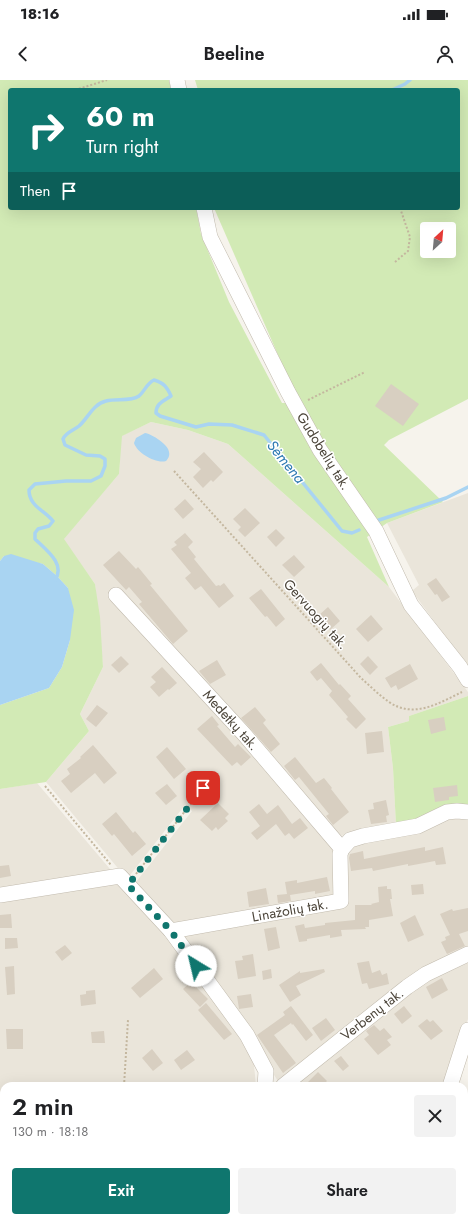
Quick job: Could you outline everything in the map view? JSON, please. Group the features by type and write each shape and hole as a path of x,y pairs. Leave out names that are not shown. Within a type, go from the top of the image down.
{"street":[{"name":"Gudobelių tak.","path":"204,210 210,237 320,450 376,531 411,605 464,662 465,686"},
{"name":"Medetkų tak.","path":"116,595 244,734 342,848"},
{"path":"342,848 350,840 363,836 418,826 448,812 468,812"},
{"name":"Linažolių tak.","path":"171,931 341,901 340,854 342,848"},
{"path":"0,895 124,880 171,931 247,1035 266,1071 265,1082"},
{"name":"Verbenų tak.","path":"288,1082 407,987 426,974 468,954"},
{"path":"451,1082 468,1030"}],"path":[{"path":"82,88 107,80"},
{"path":"395,262 408,251 410,237 401,210"},
{"path":"296,406 365,372"},
{"name":"Gervuogių tak.","path":"174,471 360,678 390,703 406,710 429,707 465,686"},
{"path":"45,786 124,880 203,788"},
{"path":"124,1082 128,1020"}],"shaded area":[{"path":"151,422 188,430 228,444 389,587 468,692 468,696 409,716 409,721 388,727 393,768 396,825 340,836 337,888 332,898 173,926 136,882 192,811 185,805 127,879 46,782 89,731 80,714 103,667 95,584 63,539 119,474 121,436"},
{"path":"468,493 468,667 412,591 419,585 387,523"},
{"path":"37,783 171,941 253,1055 256,1082 0,1082 0,789"},
{"path":"449,815 468,816 468,1019 445,1082 279,1082 243,1025 181,936 247,922 348,904 342,858 353,844 434,827"}],"green space":[{"path":"0,80 169,80 171,88 8,88 8,210 196,210 201,234 229,302 282,403 299,403 215,210 460,210 460,88 197,88 195,80 468,80 468,399 389,440 384,445 443,502 387,523 367,537 389,587 228,444 188,430 151,422 122,436 119,474 64,539 95,584 100,617 103,667 80,714 89,731 46,782 0,789 0,705 49,688 62,667 70,640 68,588 43,564 4,556 0,561"},
{"path":"468,696 468,807 396,825 393,768 388,727 409,721 409,716"}],"water":[{"path":"145,433 156,438 166,446 169,455 166,461 157,461 147,457 136,447 134,443 136,438"},
{"path":"11,554 43,564 57,576 68,588 74,610 70,640 62,667 49,688 0,705 0,561 4,556"}],"building":[{"path":"391,384 419,404 403,426 375,406"},
{"path":"204,452 223,472 213,482 211,480 203,488 193,477 201,469 193,462"},
{"path":"185,499 194,509 183,519 174,509"},
{"path":"245,508 260,523 245,537 238,530 241,527 233,519"},
{"path":"276,529 285,538 276,547 267,537"},
{"path":"185,533 193,542 188,547 196,557 194,559 216,586 220,586 224,583 234,596 219,608 201,586 195,590 185,578 191,573 171,549 177,545 174,542"},
{"path":"119,551 136,569 138,567 152,584 150,585 188,631 173,644 139,604 142,602 129,587 126,590 103,565"},
{"path":"294,555 305,567 294,577 282,565"},
{"path":"436,578 450,597 442,602 437,594 435,595 427,584"},
{"path":"261,589 285,619 276,627 267,616 265,617 249,598"},
{"path":"328,607 340,621 330,630 318,616"},
{"path":"371,615 383,629 368,642 356,629"},
{"path":"121,656 129,664 119,673 111,665"},
{"path":"368,656 378,667 370,675 360,664"},
{"path":"217,660 226,675 210,684 199,671"},
{"path":"321,663 339,685 340,684 351,696 348,699 366,719 356,729 346,719 348,717 329,695 332,691 321,678 317,681 310,672"},
{"path":"410,664 418,679 398,690 396,685 391,688 385,678"},
{"path":"162,667 177,683 159,697 150,687 156,682 151,677"},
{"path":"97,705 108,713 96,727 86,719"},
{"path":"255,707 266,720 263,723 280,744 271,752 241,718"},
{"path":"212,716 219,725 217,726 235,747 238,744 251,757 241,766 237,762 232,766 197,729"},
{"path":"444,717 446,730 431,734 428,720"},
{"path":"382,731 384,752 367,754 365,733"},
{"path":"93,745 117,773 104,784 95,773 71,793 61,781 70,774 67,769 81,758 80,757"},
{"path":"167,747 186,769 174,779 156,757"},
{"path":"295,757 316,783 324,778 349,812 333,825 326,816 329,814 299,777 295,780 284,766"},
{"path":"167,784 177,796 166,805 155,793"},
{"path":"457,785 458,796 449,797 449,800 435,802 433,788"},
{"path":"386,800 389,815 386,816 387,822 371,824 368,810 374,809 373,803"},
{"path":"218,803 229,814 225,818 228,821 218,830 216,827 212,831 200,820"},
{"path":"259,804 267,814 278,805 292,824 300,818 308,828 294,839 289,833 285,836 276,824 257,840 251,833 260,826 249,812"},
{"path":"116,812 133,833 135,831 146,844 132,856 114,834 112,836 102,824"},
{"path":"425,847 425,851 443,847 446,864 436,865 435,861 408,866 408,864 373,871 372,868 351,871 349,858 350,854 363,851 364,859"},
{"path":"9,865 11,876 0,878 0,866"},
{"path":"327,877 330,891 315,894 315,891 290,895 291,901 278,903 277,895 287,894 285,882 297,880 297,883"},
{"path":"423,884 424,894 412,895 411,885"},
{"path":"387,886 387,889 391,889 392,899 390,899 393,916 369,920 369,927 365,927 366,929 341,930 342,936 330,938 330,935 299,942 295,926 304,924 305,928 325,925 325,923 355,920 355,905 372,905 371,904 379,902 378,887"},
{"path":"266,888 269,904 249,907 247,892"},
{"path":"468,908 468,931 459,934 465,946 447,954 441,942 446,940 445,937 450,935 440,914 452,909 453,911"},
{"path":"11,914 12,928 0,928 0,915"},
{"path":"415,915 424,935 408,942 400,923"},
{"path":"276,927 280,948 268,951 264,929"},
{"path":"5,938 17,938 18,948 5,949"},
{"path":"65,945 72,953 62,961 55,952"},
{"path":"253,954 256,976 238,979 235,961 243,960 242,956"},
{"path":"369,961 372,973 380,970 382,975 387,973 389,984 369,989 367,983 362,984 357,963"},
{"path":"14,966 15,994 7,995 5,967"},
{"path":"154,968 163,979 140,998 131,988"},
{"path":"271,969 272,978 263,980 262,971"},
{"path":"324,969 325,972 296,986 301,995 290,1002 279,985 300,971 300,973"},
{"path":"442,978 448,990 432,999 426,987"},
{"path":"191,982 208,999 200,1007 183,989"},
{"path":"95,990 96,1004 81,1006 80,995 86,994 86,991"},
{"path":"251,994 253,1007 239,1009 237,996"},
{"path":"206,1003 232,1034 224,1040 198,1010"},
{"path":"291,1006 313,1035 306,1041 291,1023 274,1035 296,1063 283,1073 257,1035 285,1015 283,1012"},
{"path":"404,1006 412,1016 402,1024 394,1014"},
{"path":"326,1018 335,1030 321,1041 312,1028"},
{"path":"427,1019 430,1022 433,1020 443,1031 431,1040 418,1026"},
{"path":"374,1025 380,1031 384,1028 392,1037 387,1040 391,1045 378,1055 364,1039 369,1035 366,1031"},
{"path":"6,1029 23,1029 23,1049 7,1049"},
{"path":"104,1031 105,1043 92,1043 91,1032"},
{"path":"152,1049 163,1063 153,1071 142,1058"},
{"path":"187,1050 195,1060 181,1070 174,1060"},
{"path":"341,1056 349,1066 343,1071 334,1061"},
{"path":"318,1072 327,1081 326,1082 308,1082"}],"waterway":[{"path":"396,88 410,80"},
{"name":"Sėmena","path":"55,580 58,574 56,563 49,553 35,539 35,533 38,529 49,526 53,521 34,504 31,500 29,490 35,484 66,481 91,481 101,476 105,466 105,459 100,456 86,455 65,445 63,439 64,437 79,426 101,403 110,400 135,398 139,396 149,383 154,380 165,386 171,396 157,407 156,413 160,416 196,427 209,424 232,425 264,435 342,531 352,533 359,530"},
{"name":"Sėmena","path":"376,521 446,498 468,487"}],"route":[{"path":"196,966 171,931 128,885 203,788"}]}
